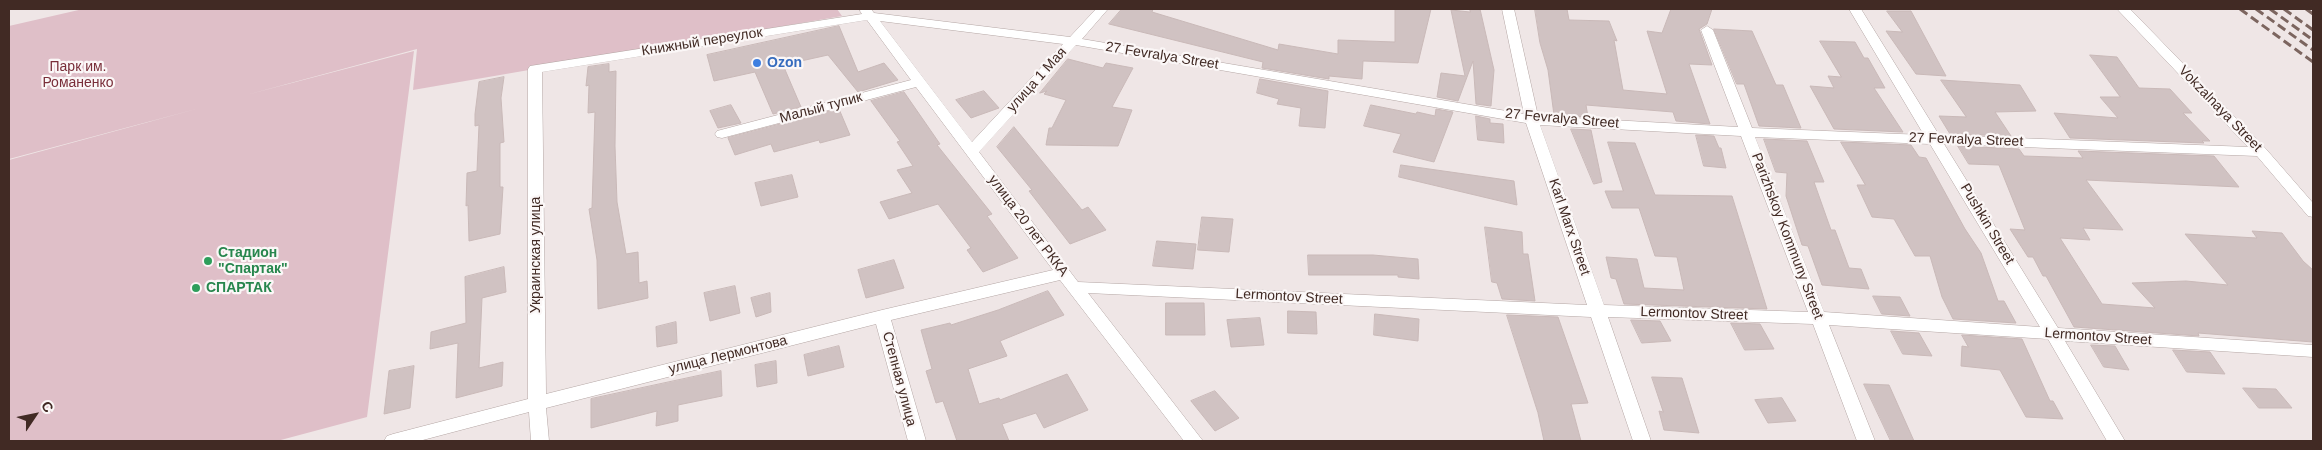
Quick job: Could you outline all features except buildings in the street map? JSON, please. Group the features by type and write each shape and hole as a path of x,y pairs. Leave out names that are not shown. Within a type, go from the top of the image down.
{"street":[{"name":"улица 1 Мая","path":"972,151 1102,9"},
{"name":"Karl Marx Street","path":"1508,9 1532,120 1642,441"},
{"name":"Pushkin Street","path":"1855,9 2116,441"},
{"name":"Vokzalnaya Street","path":"2123,9 2261,152 2313,212"},
{"name":"27 Fevralya Street","path":"867,12 1072,41 1532,120 1747,132 2261,152"},
{"name":"Книжный переулок","path":"535,69 867,12"},
{"name":"улица 20 лет РККА","path":"867,12 1074,287 1194,441"},
{"name":"Parizhskoy Kommuny Street","path":"1707,30 1866,441"},
{"name":"Украинская улица","path":"535,69 540,441"},
{"name":"Малый тупик","path":"722,134 920,82"},
{"name":"улица Лермонтова","path":"393,441 882,316 1064,273"},
{"name":"Lermontov Street","path":"1074,287 1598,311 1818,318 2313,351"},
{"name":"Степная улица","path":"882,316 917,441"}],"green space":[{"name":"СПАРТАК","path":"83,9 837,9 842,16 413,90 417,49 246,95 414,51 367,417 277,441 9,441 9,160 200,108 9,159 9,26"}],"railway":[{"path":"2240,9 2313,62"},
{"path":"2256,9 2313,50"},
{"path":"2270,9 2313,40"},
{"path":"2284,9 2313,30"},
{"path":"2306,9 2313,14"}],"place":[{"name":"Ozon","path":"757,63"},
{"name":"Стадион \"Спартак\"","path":"208,261"},
{"name":"СПАРТАК","path":"196,288"}],"park label":[{"name":"Парк им. Романенко","path":"78,76"}]}
